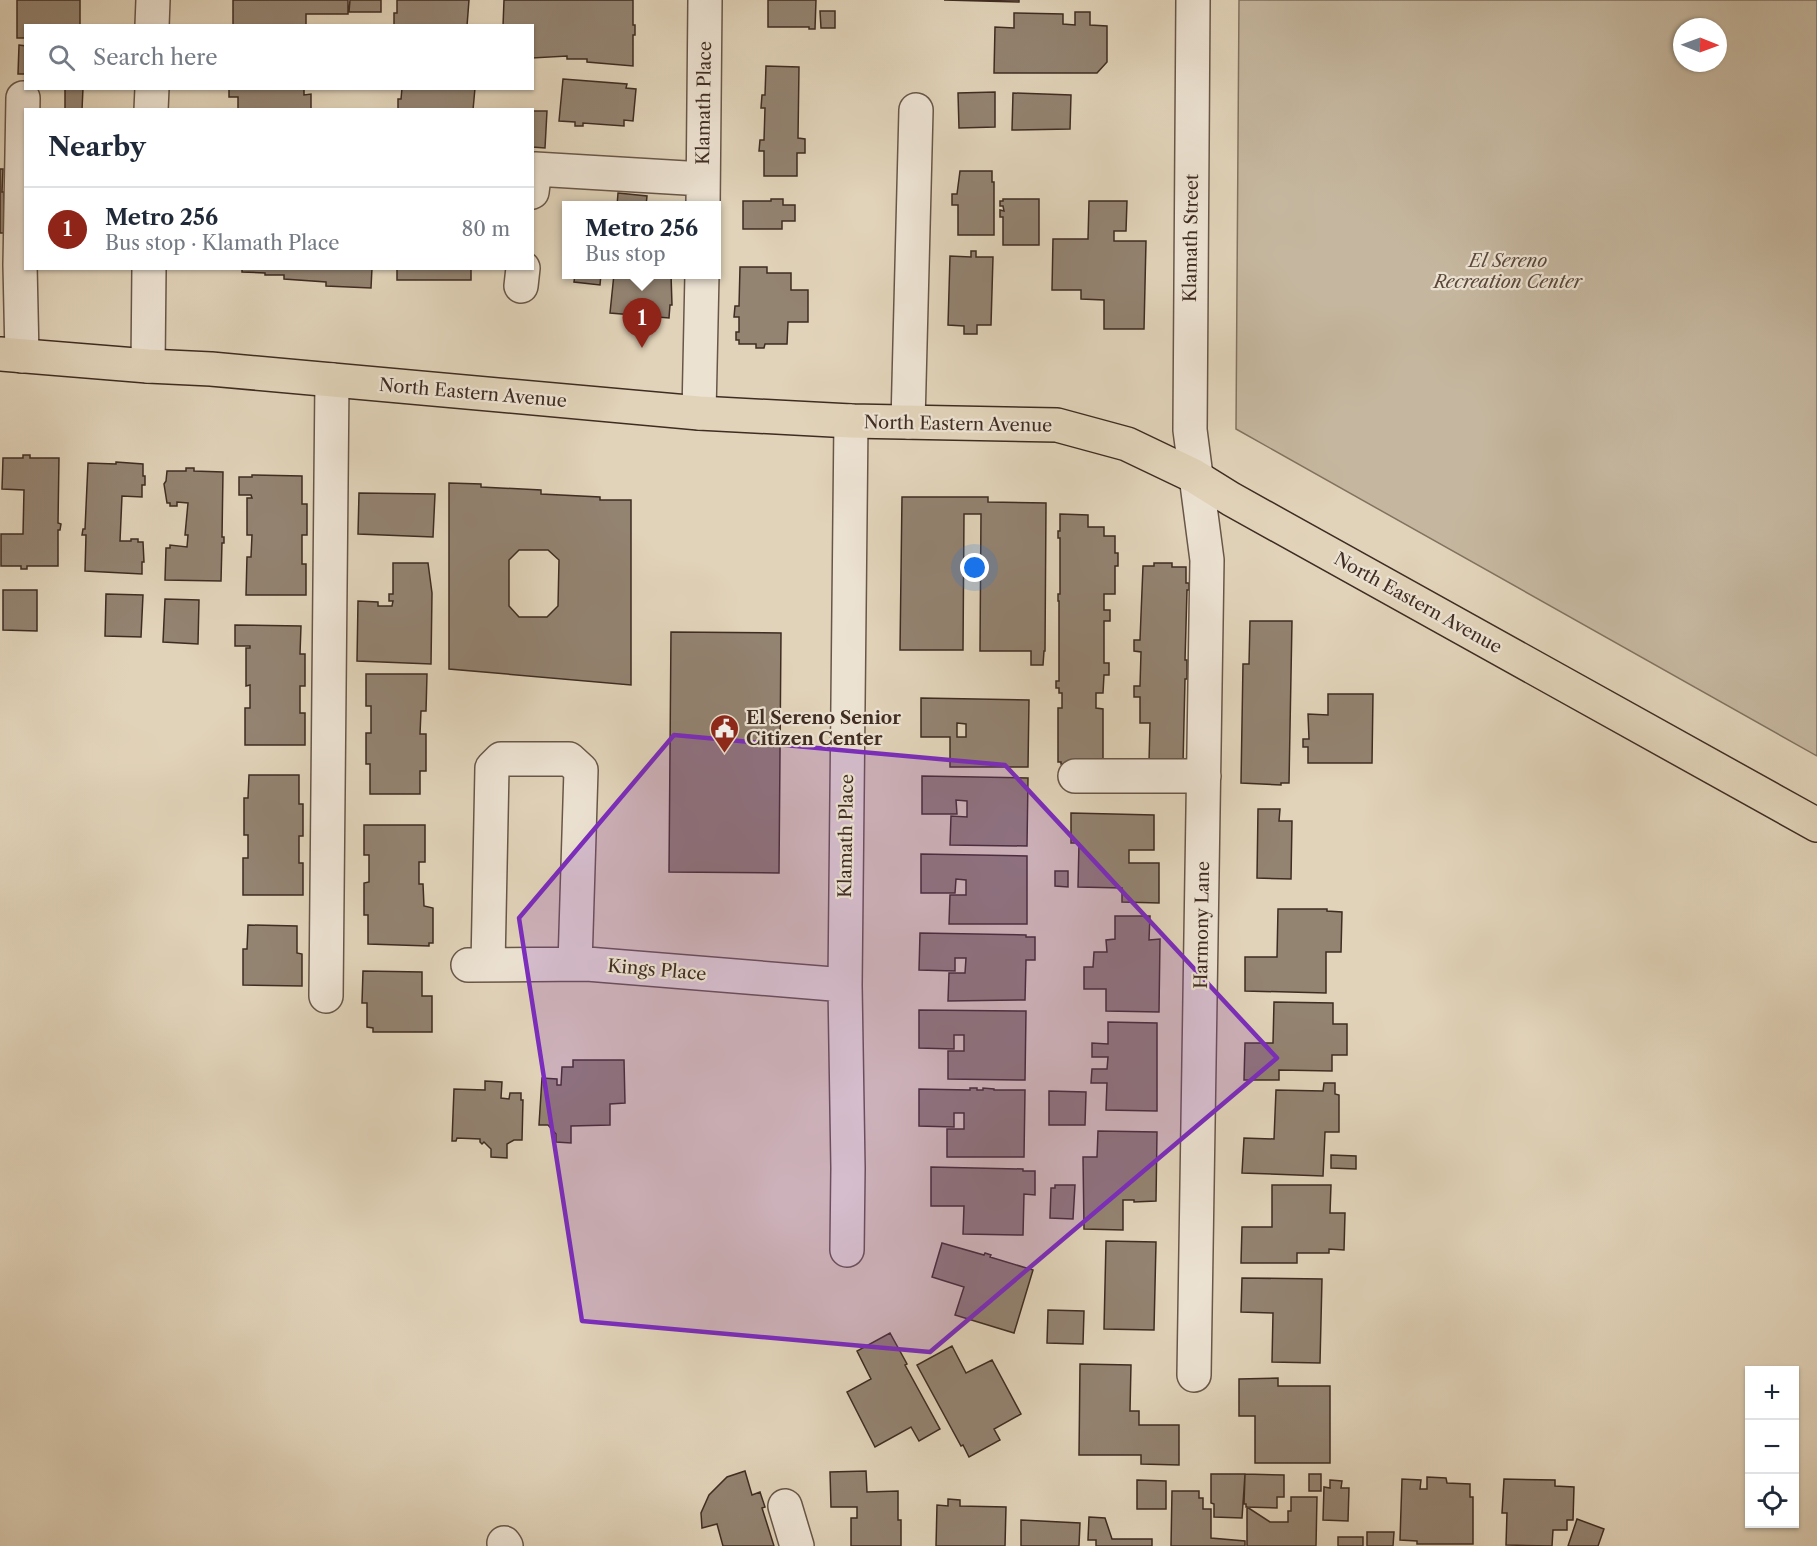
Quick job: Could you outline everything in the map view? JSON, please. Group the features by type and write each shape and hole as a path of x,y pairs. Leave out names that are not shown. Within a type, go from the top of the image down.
{"main road":[{"name":"North Eastern Avenue","path":"11,355 212,369 699,413 851,421 1057,425 1127,444 1194,476 1817,825"}],"street":[{"path":"152,24 153,0"},
{"name":"Klamath Place","path":"703,192 705,0"},
{"name":"Klamath Street","path":"1193,0 1190,430 1194,476"},
{"path":"151,108 152,90"},
{"path":"11,355 20,265 22,98"},
{"path":"908,422 916,110"},
{"path":"534,177 535,169 703,192"},
{"path":"148,366 149,270"},
{"path":"699,413 702,279"},
{"path":"326,996 332,380"},
{"name":"Klamath Place","path":"847,1250 845,985 851,421"},
{"name":"Harmony Lane","path":"1194,476 1207,560 1194,1375"},
{"name":"Kings Place","path":"575,964 581,770 569,759 501,759 492,768 478,965 575,964 845,985"},
{"path":"1075,776 1204,776"},
{"path":"785,1506 797,1546"}],"highlighted area":[{"path":"674,735 1005,765 1277,1058 930,1352 582,1321 519,918"}],"green space":[{"name":"El Sereno Recreation Center","path":"1239,0 1817,0 1817,756 1236,429"}],"building":[{"path":"17,0 80,0 80,24 24,24 24,38 17,38"},
{"path":"233,0 348,0 348,14 306,14 306,24 233,24"},
{"path":"350,0 381,0 381,12 349,12"},
{"path":"397,0 469,0 467,24 394,24 394,13 397,13"},
{"path":"504,0 633,0 635,35 633,35 633,66 587,62 587,59 567,59 567,56 534,58 534,24 503,24"},
{"path":"768,0 816,0 815,29 768,27"},
{"path":"944,0 1019,0 1019,2"},
{"path":"820,11 835,11 835,28 821,28"},
{"path":"1075,12 1090,12 1090,25 1107,26 1107,62 1097,73 994,73 995,27 1014,28 1014,13 1063,14 1063,24 1075,25"},
{"path":"19,45 24,46 24,74 18,74"},
{"path":"766,66 799,67 798,138 805,139 805,153 797,153 797,176 764,176 764,151 759,151 760,140 764,140 765,108 761,108 762,95 765,95"},
{"path":"563,79 627,84 626,88 636,89 633,121 624,120 624,126 583,123 583,126 575,126 575,122 559,121"},
{"path":"65,90 83,90 82,108 65,108"},
{"path":"229,90 304,90 304,95 311,94 311,108 238,108 238,97 229,97"},
{"path":"402,90 475,90 473,108 398,108 398,99 401,99"},
{"path":"995,92 995,127 959,128 958,93"},
{"path":"1013,93 1071,95 1070,129 1012,130"},
{"path":"534,111 547,111 545,148 534,147"},
{"path":"0,169 3,169 4,233 0,233"},
{"path":"960,171 992,171 994,235 958,235 958,205 952,205 952,194 957,194"},
{"path":"618,193 647,196 646,201 617,201"},
{"path":"771,199 783,199 783,205 795,205 795,221 782,221 782,229 743,229 743,201 771,201"},
{"path":"1003,199 1039,199 1039,245 1003,245 1003,217 1000,217 1000,210 1004,211 1003,206 1000,206 1000,201"},
{"path":"1089,201 1127,201 1126,231 1114,231 1114,241 1146,241 1144,329 1104,329 1104,300 1081,299 1081,290 1052,290 1053,239 1088,239"},
{"path":"971,251 976,251 976,257 993,257 991,325 977,325 977,334 964,334 964,326 948,325 950,256 971,257"},
{"path":"740,267 767,267 767,273 791,273 791,290 808,290 808,322 788,322 787,344 765,344 764,348 756,348 756,344 739,344 739,340 736,340 736,332 739,332 739,317 734,317 735,306 739,306"},
{"path":"242,270 372,270 371,288 326,286 326,282 284,279 284,275 242,272"},
{"path":"397,270 471,270 471,280 397,280"},
{"path":"574,279 601,279 600,285 574,282"},
{"path":"613,279 671,279 672,305 670,305 669,318 610,313"},
{"path":"23,455 30,455 30,458 59,458 58,523 61,524 58,530 58,566 27,566 27,569 21,569 21,566 1,566 1,534 23,534 24,490 2,489 3,458 23,458"},
{"path":"116,462 143,464 145,485 142,485 142,497 122,496 120,541 138,539 138,542 143,542 142,574 85,571 86,535 82,535 85,529 88,463 116,464"},
{"path":"186,468 194,468 194,471 223,472 222,537 224,537 224,543 222,543 221,581 165,580 166,548 170,548 170,545 187,547 188,535 185,535 188,503 177,502 177,506 170,506 170,503 167,503 164,484 167,471 186,471"},
{"path":"252,475 302,476 302,504 307,504 307,535 302,535 302,564 306,564 306,595 246,595 247,557 251,557 252,535 247,535 247,498 252,498 251,495 239,495 239,477 252,477"},
{"path":"449,483 541,490 541,494 600,497 600,500 631,500 631,685 449,669","holes":["519,550 548,550 559,560 558,606 547,617 519,617 509,606 509,560"]},
{"path":"359,493 435,494 433,537 358,534"},
{"path":"902,497 988,497 988,502 1046,503 1043,665 1031,665 1031,651 980,651 981,514 964,514 963,650 900,650"},
{"path":"1060,514 1088,515 1088,527 1104,527 1104,536 1115,536 1115,553 1118,553 1118,566 1115,566 1115,594 1104,594 1104,610 1110,610 1110,621 1104,621 1104,663 1109,663 1109,675 1104,675 1103,693 1096,693 1096,708 1103,709 1103,761 1087,764 1058,762 1058,708 1062,708 1062,693 1059,693 1059,688 1056,688 1056,681 1059,681 1060,538 1058,538 1058,531 1060,531"},
{"path":"393,563 428,563 432,593 431,664 357,661 358,601 378,602 378,606 392,606 393,601 389,601 389,594 393,594"},
{"path":"1154,563 1172,563 1172,567 1186,567 1186,583 1189,583 1183,763 1149,762 1150,723 1140,723 1140,697 1134,697 1134,686 1140,686 1141,652 1134,651 1134,640 1140,640 1143,566 1154,566"},
{"path":"3,590 37,590 37,631 3,630"},
{"path":"106,594 143,595 141,637 105,636"},
{"path":"165,599 199,600 198,644 163,642"},
{"path":"1250,621 1292,621 1289,783 1281,783 1281,785 1241,783 1243,664 1249,664"},
{"path":"235,625 301,626 300,654 305,654 305,686 300,686 300,713 305,713 305,745 245,745 245,708 250,708 250,685 246,686 246,648 250,646 235,646"},
{"name":"El Sereno Senior Citizen Center","path":"671,632 781,633 779,873 669,872"},
{"path":"366,674 427,674 426,711 421,711 420,734 426,734 426,771 420,771 420,794 370,794 370,764 366,764 366,733 371,733 371,706 366,706"},
{"path":"1328,694 1373,694 1372,763 1308,763 1308,747 1303,747 1303,739 1309,739 1308,714 1328,715"},
{"path":"921,698 1029,700 1028,767 950,767 950,737 921,737","holes":["957,723 966,724 966,737 957,737"]},
{"path":"249,775 299,775 299,804 303,804 303,836 299,836 299,863 303,863 303,895 243,895 243,858 248,858 248,835 244,835 244,798 248,798"},
{"path":"922,776 1028,778 1027,846 950,845 951,816 967,817 967,801 956,800 957,814 922,814"},
{"path":"1258,809 1280,809 1279,821 1292,821 1291,879 1257,878"},
{"path":"1071,813 1154,815 1154,850 1129,850 1129,863 1159,863 1159,903 1122,902 1122,888 1078,887 1079,843 1071,843"},
{"path":"364,825 425,825 425,862 419,862 419,884 423,884 424,906 433,908 433,943 429,943 429,946 368,944 368,915 364,915 364,883 369,882 369,855 364,855"},
{"path":"921,854 1027,856 1027,924 949,924 950,895 966,895 966,880 956,879 955,893 921,893"},
{"path":"1055,871 1068,871 1068,887 1055,886"},
{"path":"1278,909 1327,909 1327,911 1342,912 1341,952 1326,952 1326,993 1245,991 1245,957 1277,957"},
{"path":"1115,916 1150,916 1149,940 1160,939 1159,1012 1106,1011 1106,989 1084,989 1084,967 1093,967 1094,952 1107,952 1106,940 1115,939"},
{"path":"248,925 297,926 297,953 302,954 302,986 243,985 243,949 247,949"},
{"path":"920,933 1035,937 1035,960 1026,960 1025,1000 948,1001 949,973 965,973 966,958 955,958 955,971 919,970"},
{"path":"363,971 422,972 422,996 432,996 432,1032 373,1032 373,1028 367,1027 367,1003 362,1003"},
{"path":"1274,1002 1333,1003 1333,1024 1347,1024 1347,1055 1332,1055 1332,1071 1279,1070 1279,1080 1244,1080 1245,1043 1273,1043"},
{"path":"919,1010 1026,1011 1025,1080 948,1079 948,1051 964,1051 964,1035 954,1035 954,1049 919,1048"},
{"path":"1108,1022 1157,1023 1157,1111 1106,1110 1107,1083 1091,1083 1092,1069 1107,1069 1108,1057 1092,1057 1092,1043 1108,1044"},
{"path":"573,1060 624,1060 625,1103 610,1104 610,1125 571,1126 571,1143 556,1142 556,1134 548,1125 539,1125 542,1078 557,1079 557,1085 561,1085 562,1067 573,1067"},
{"path":"485,1081 502,1082 501,1098 509,1099 510,1093 521,1093 521,1100 523,1100 522,1140 514,1140 507,1144 507,1158 491,1157 491,1149 484,1142 482,1144 480,1139 457,1138 456,1141 452,1141 454,1089 485,1090"},
{"path":"1324,1083 1335,1083 1335,1094 1339,1095 1339,1132 1325,1132 1323,1176 1242,1173 1244,1138 1274,1139 1276,1090 1323,1091"},
{"path":"970,1088 1025,1090 1024,1157 947,1157 947,1129 964,1129 964,1113 954,1113 954,1127 919,1126 919,1089 970,1090"},
{"path":"1049,1091 1086,1092 1085,1125 1049,1125"},
{"path":"1098,1131 1157,1132 1156,1201 1123,1200 1123,1230 1084,1229 1083,1157 1097,1157"},
{"path":"1331,1155 1356,1156 1356,1169 1331,1168"},
{"path":"931,1167 1035,1171 1035,1195 1024,1194 1023,1235 963,1234 964,1206 931,1206"},
{"path":"1055,1185 1075,1185 1073,1219 1050,1218 1051,1188 1055,1188"},
{"path":"1272,1185 1331,1185 1330,1213 1345,1213 1344,1250 1329,1249 1329,1253 1297,1253 1297,1263 1241,1263 1242,1227 1272,1227"},
{"path":"1106,1241 1156,1242 1154,1330 1104,1329"},
{"path":"942,1243 984,1255 985,1253 991,1255 990,1257 1033,1270 1014,1333 955,1315 964,1287 932,1277"},
{"path":"1242,1278 1322,1279 1320,1363 1272,1362 1273,1313 1241,1312"},
{"path":"1048,1310 1084,1311 1083,1344 1047,1343"},
{"path":"890,1333 940,1429 919,1441 911,1427 875,1447 847,1392 871,1379 857,1351"},
{"path":"952,1346 966,1373 992,1360 1021,1414 994,1429 1000,1440 969,1457 917,1365"},
{"path":"1080,1364 1131,1365 1130,1411 1139,1411 1139,1425 1179,1425 1179,1465 1141,1464 1141,1455 1079,1455"},
{"path":"1278,1378 1278,1386 1330,1386 1330,1463 1255,1463 1255,1416 1239,1416 1239,1379"},
{"path":"745,1471 752,1495 760,1492 765,1507 762,1508 774,1546 723,1546 717,1524 702,1528 701,1513 709,1495 727,1477"},
{"path":"866,1471 867,1492 898,1491 901,1546 851,1546 851,1518 857,1518 857,1507 831,1507 830,1472"},
{"path":"1211,1474 1245,1474 1242,1518 1214,1517 1214,1504 1211,1503"},
{"path":"1245,1474 1284,1475 1284,1497 1277,1497 1277,1508 1246,1507 1244,1504"},
{"path":"1309,1474 1321,1474 1321,1491 1309,1491"},
{"path":"1427,1477 1446,1478 1447,1483 1470,1484 1470,1497 1473,1497 1473,1544 1417,1544 1417,1541 1400,1540 1402,1479 1421,1480 1420,1489 1427,1489"},
{"path":"1504,1479 1555,1480 1555,1486 1574,1487 1573,1520 1567,1520 1567,1530 1553,1530 1552,1546 1506,1545 1507,1513 1502,1513"},
{"path":"1137,1480 1166,1481 1166,1509 1137,1509"},
{"path":"1330,1480 1342,1481 1341,1488 1349,1488 1348,1521 1323,1520 1324,1487 1330,1488"},
{"path":"1172,1491 1199,1491 1199,1498 1203,1498 1203,1509 1211,1509 1211,1538 1245,1541 1245,1546 1171,1546"},
{"path":"1291,1497 1317,1497 1316,1546 1247,1546 1247,1507 1270,1522 1288,1522"},
{"path":"948,1499 960,1500 960,1506 1006,1507 1005,1546 936,1546 937,1505 948,1506"},
{"path":"1089,1517 1105,1518 1112,1539 1152,1539 1152,1546 1096,1546 1096,1540 1088,1540"},
{"path":"1577,1519 1604,1529 1598,1546 1568,1546"},
{"path":"1021,1520 1080,1523 1079,1546 1021,1546"},
{"path":"1367,1532 1394,1532 1393,1546 1367,1546"},
{"path":"1338,1537 1363,1537 1363,1546 1338,1546"}],"place":[{"name":"Metro 256","path":"642,348"},
{"name":"El Sereno Senior Citizen Center","path":"725,754"}]}
